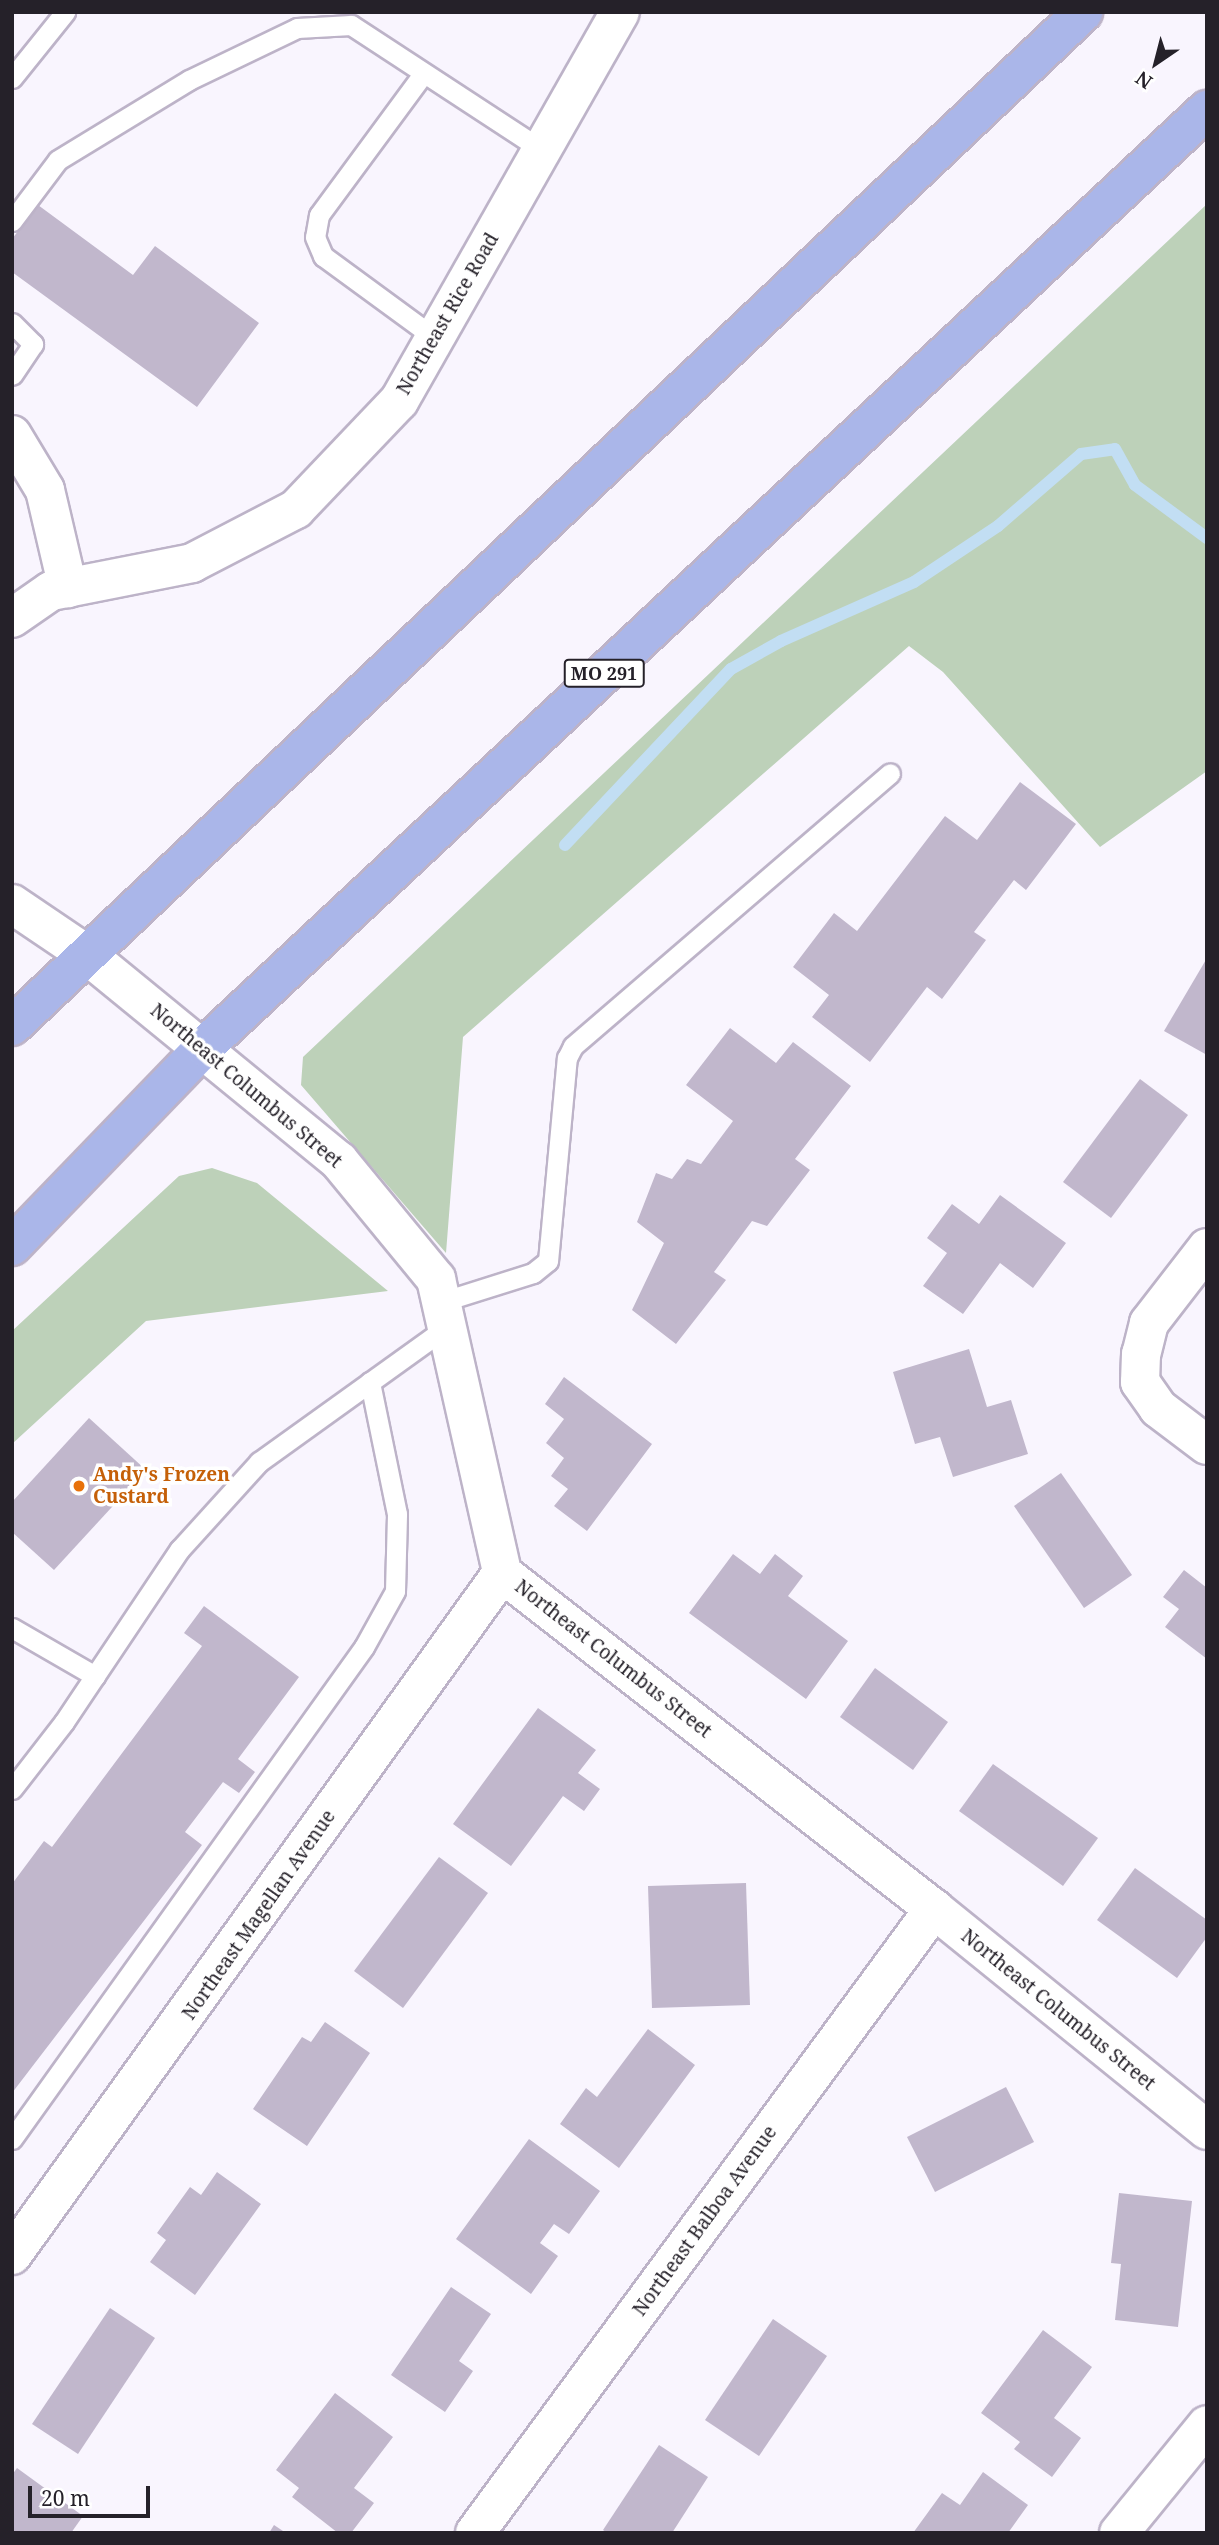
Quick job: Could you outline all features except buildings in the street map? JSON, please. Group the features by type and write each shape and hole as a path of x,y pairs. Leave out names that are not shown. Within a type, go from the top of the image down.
{"main road":[{"path":"12,1026 1083,12"},
{"name":"MO 291","path":"12,1246 204,1047 1207,110"}],"street":[{"name":"Northeast Rice Road","path":"12,618 51,592 192,563 296,509 399,401 620,12"},
{"path":"12,435 45,491 68,588"},
{"name":"Northeast Columbus Street","path":"12,904 86,954 204,1047 339,1161 436,1279 502,1573 934,1909 1207,2130"},
{"path":"1207,1248 1149,1323 1140,1354 1140,1382 1158,1408 1207,1446"},
{"name":"Northeast Magellan Avenue","path":"12,2255 502,1573"},
{"name":"Northeast Balboa Avenue","path":"475,2533 934,1909"},
{"path":"1119,2533 1207,2425"}],"lane":[{"path":"12,78 65,12"},
{"path":"12,221 58,160 189,80 297,27 351,25 542,150"},
{"path":"423,74 319,215 315,237 323,256 435,338"},
{"path":"12,323 33,344 12,375"},
{"path":"12,1789 95,1676 180,1549 259,1462 370,1382 444,1315 533,1273 548,1261 567,1058 573,1046 890,773"},
{"path":"12,2139 365,1647 395,1591 397,1514 370,1382"},
{"path":"12,1628 95,1676"}],"green space":[{"path":"1207,204 1207,771 1100,847 943,672 909,646 463,1037 446,1253 301,1085 303,1057"},
{"path":"212,1168 257,1183 388,1291 146,1321 12,1444 12,1331 179,1176"}],"waterway":[{"path":"565,845 731,669 781,641 914,582 998,526 1081,454 1115,449 1135,485 1207,538"}],"place":[{"name":"Andy's Frozen Custard","path":"79,1486"}]}
